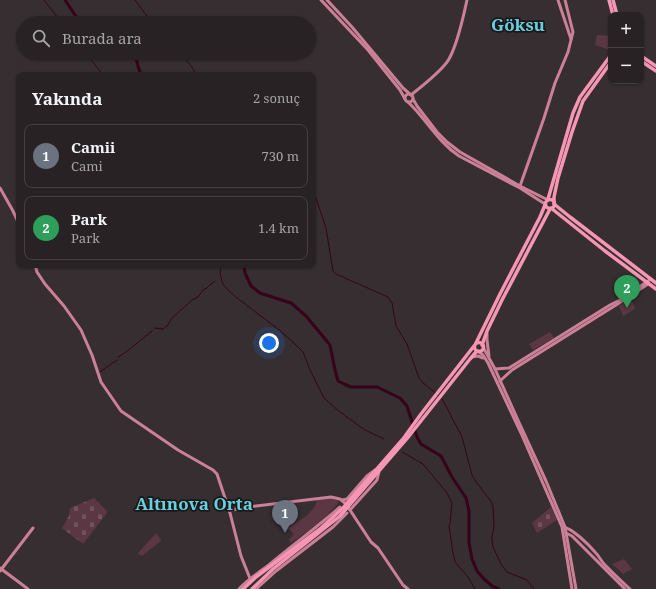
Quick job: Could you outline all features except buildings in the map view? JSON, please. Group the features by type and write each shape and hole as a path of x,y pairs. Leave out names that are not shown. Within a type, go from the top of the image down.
{"main road":[{"path":"609,0 612,12"},
{"path":"613,0 616,12"},
{"path":"644,58 656,66"},
{"path":"243,589 251,580 348,509 475,345 540,217 546,201 548,200 573,113 580,97 608,59"},
{"path":"644,63 656,71"},
{"path":"378,470 410,436 472,357 481,350 487,331 503,298 551,208 554,206 554,197 558,178 572,132 584,101 608,66"},
{"path":"548,200 552,200 570,217 654,281"},
{"path":"545,205 547,208 551,208 652,286"},
{"path":"475,345 479,342 483,346"},
{"path":"475,345 475,349 478,351"},
{"path":"254,588 274,569 332,521"},
{"path":"251,580 254,588"},
{"path":"246,586 254,588"}],"street":[{"path":"322,0 368,50 400,90 406,101 416,109 441,141 451,151 520,188 545,205"},
{"path":"327,0 352,27 403,88 412,96 417,106 437,132 447,142 475,161 548,200"},
{"path":"408,102 411,102 412,96 449,59 456,42 467,0"},
{"path":"558,0 571,39"},
{"path":"520,186 555,83 568,52 573,32 565,0"},
{"path":"405,98 407,95 412,96"},
{"path":"0,188 16,218"},
{"path":"36,268 45,284 64,306 81,330 92,355 101,382 121,411 178,450 213,470 217,474 242,556 251,580"},
{"path":"652,286 650,282 654,281"},
{"path":"495,369 509,368 610,305 652,286"},
{"path":"500,381 512,370 616,306 652,286"},
{"path":"487,331 490,359"},
{"path":"483,346 546,481 564,529 576,589"},
{"path":"478,351 485,359 515,420 564,529 572,589"},
{"path":"472,357 481,356 485,359"},
{"path":"229,511 240,508 331,497 347,499 367,476 378,470"},
{"path":"340,499 408,589"},
{"path":"239,589 326,520 340,507"},
{"path":"254,588 333,527 348,509"},
{"path":"326,520 332,521 333,527"},
{"path":"28,589 1,570 33,528"},
{"path":"564,529 625,589"},
{"path":"564,529 572,530 592,548 605,565 630,589"}],"green space":[{"path":"597,35 608,36 608,49 595,45"},
{"path":"631,298 635,309 623,316 619,306"},
{"path":"550,332 554,338 533,350 529,344"},
{"path":"331,497 339,502 334,508 291,543 289,540 294,534 288,528 309,513 313,509 317,500"},
{"path":"94,498 106,510 107,513 83,544 62,528 69,516 70,508"},
{"path":"551,507 557,520 537,533 532,523"},
{"path":"156,533 161,541 142,556 138,554 138,553"},
{"path":"624,559 632,569 623,574 612,564"}],"waterway":[{"path":"44,0 57,16"},
{"path":"65,0 76,16"},
{"path":"135,0 147,16"},
{"path":"91,60 101,72"},
{"path":"137,60 140,72"},
{"path":"186,60 194,72"},
{"path":"316,198 326,228 333,271 336,274 388,297 392,303 396,326 407,344 419,378 439,396"},
{"path":"221,268 221,278 223,284 228,290 278,329 303,352 324,398 365,430 384,439"},
{"path":"244,268 251,286 260,293 291,303 306,316 330,345 338,381 351,387 377,387 400,398 407,406 417,437 421,444 441,456 452,477 466,498 469,511 469,543 472,559 477,571 492,586 499,589"},
{"path":"154,328 163,329 168,325 171,319 215,281"},
{"path":"118,357 152,331"},
{"path":"100,372 117,360"},
{"path":"442,399 462,437 472,475 493,506 494,527 492,541 493,547 501,564 507,572 527,580 534,589"},
{"path":"402,452 423,464 447,493 452,503 449,526 455,562 468,577 475,589"}],"place":[{"name":"Park","path":"627,308"},
{"name":"Camii","path":"285,533"}],"district":[{"name":"Göksu","path":"518,24"},
{"name":"Altınova Orta","path":"194,503"}]}
